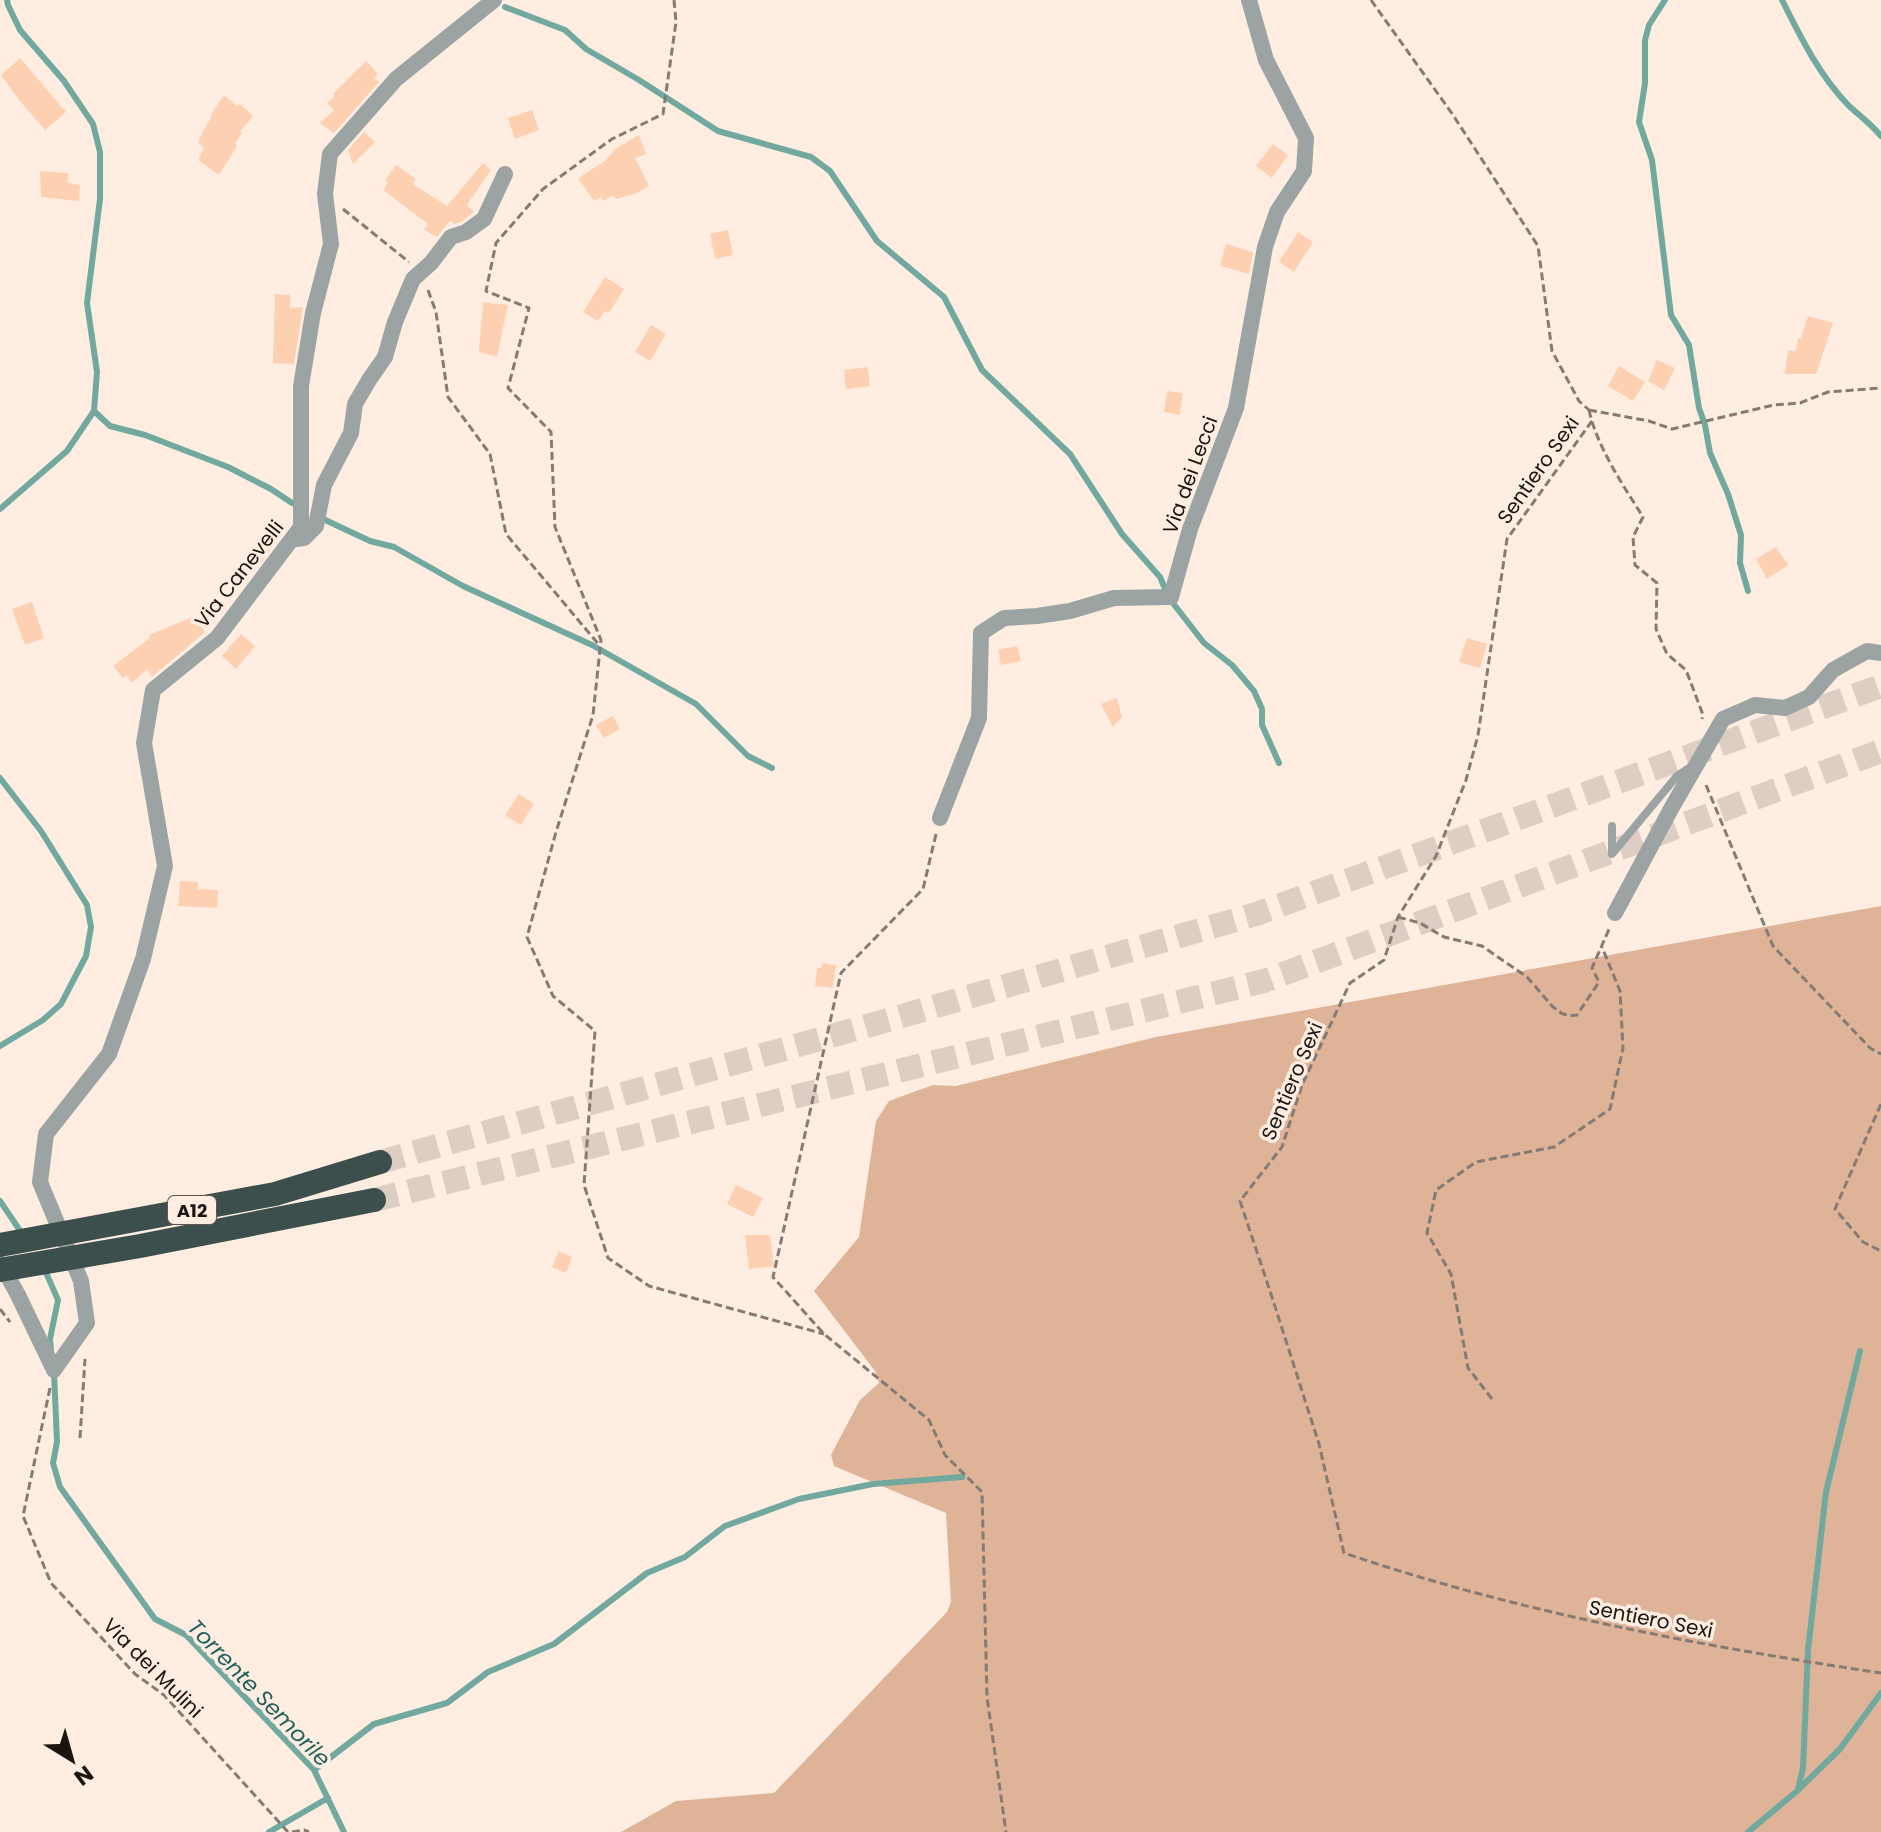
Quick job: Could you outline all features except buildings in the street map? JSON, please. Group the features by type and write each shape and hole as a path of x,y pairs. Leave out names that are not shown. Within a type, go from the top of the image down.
{"highway":[{"name":"A12","path":"0,1245 275,1194 380,1162"},
{"name":"A12","path":"0,1270 374,1200"}],"street":[{"name":"Via Canevelli","path":"87,1323 81,1281 40,1182 46,1134 109,1054 143,959 165,866 144,743 153,690 217,638 301,527 301,386 313,313 331,244 325,194 330,154 396,79 494,0"},
{"name":"Via dei Lecci","path":"940,818 979,718 981,633 1004,618 1070,611 1114,598 1171,597 1190,529 1236,408 1265,247 1277,212 1304,171 1306,138 1266,60 1249,0"},
{"path":"291,540 304,538 316,526 324,485 351,433 355,404 385,357 395,322 413,279 431,263 451,237 466,232 484,219 505,174"},
{"path":"1615,913 1723,719 1755,705 1785,708 1809,697 1833,670 1844,663 1867,651 1881,653"},
{"path":"0,1263 54,1370 87,1323"}],"lane":[{"path":"1612,826 1612,854 1677,776 1697,763"}],"path":[{"path":"674,0 676,22 663,114 612,139 543,189 496,243 486,291 529,308 508,388 551,432 555,527 601,640 593,715 527,937 553,996 595,1031 584,1185 608,1258 649,1286 824,1334"},
{"path":"1371,0 1453,115 1538,246 1552,351 1579,401 1589,410"},
{"path":"325,194 422,272 436,312 448,397 490,454 506,534 600,646"},
{"name":"Sentiero Sexi","path":"1881,388 1828,392 1800,403 1774,405 1672,429 1649,421 1589,410 1592,421 1507,539 1478,735 1466,780 1436,856 1398,917 1384,960 1350,983 1302,1085 1282,1147 1240,1201 1319,1444 1344,1553 1402,1573 1560,1614 1772,1657 1881,1673"},
{"path":"1592,421 1611,465 1643,517 1633,537 1635,565 1657,583 1656,629 1667,654 1686,670 1703,715 1701,727"},
{"path":"1697,763 1773,946 1870,1048 1881,1054"},
{"path":"940,818 923,889 841,973 773,1277 824,1334 929,1420 945,1455 982,1492 987,1697 1006,1832"},
{"path":"1398,917 1420,923 1444,937 1482,946 1527,977 1553,1007 1569,1016 1577,1015 1599,982 1592,968 1602,947 1620,991 1623,1048 1610,1109 1554,1147 1476,1162 1436,1190 1427,1233 1451,1274 1468,1368 1492,1399"},
{"path":"1881,1104 1835,1209 1863,1242 1881,1251"},
{"path":"80,1438 87,1323"},
{"name":"Via dei Mulini","path":"54,1370 23,1516 51,1583 135,1674 164,1695 290,1832 309,1832"}],"shaded area":[{"path":"1881,906 1881,1832 621,1832 676,1801 774,1793 947,1612 951,1602 946,1513 834,1466 831,1455 860,1400 879,1383 875,1371 814,1291 859,1237 876,1121 889,1101 933,1085 956,1086 1156,1037"}],"waterway":[{"name":"Torrente Semorile","path":"0,509 67,451 94,411 97,372 87,303 100,199 100,152 93,124 64,81 20,30 7,0"},
{"path":"1665,0 1649,25 1645,40 1645,83 1639,122 1652,160 1671,315 1689,345 1710,453 1741,535 1740,563 1748,591"},
{"path":"1782,0 1829,82 1881,136"},
{"path":"505,7 565,30 586,49 718,131 811,157 830,171 877,241 944,297 982,370 1070,454 1122,534 1160,577 1169,598 1204,643 1232,665 1254,691 1262,709 1262,725 1279,763"},
{"path":"94,411 110,426 145,435 228,467 292,503"},
{"path":"323,519 370,541 394,547 463,586 592,645 696,704 748,756 772,768"},
{"name":"Torrente Semorile","path":"0,778 41,831 87,905 91,927 86,956 61,1004 43,1020 0,1046"},
{"name":"Torrente Semorile","path":"0,1201 23,1235"},
{"name":"Torrente Semorile","path":"44,1268 58,1300 50,1339 51,1349"},
{"path":"1798,1789 1803,1768 1808,1650 1826,1492 1860,1351"},
{"name":"Torrente Semorile","path":"54,1372 57,1442 53,1463 60,1487 155,1619 186,1635 314,1770 344,1832"},
{"path":"314,1770 374,1724 447,1703 488,1672 554,1644 647,1573 685,1557 725,1526 799,1499 873,1484 962,1477"},
{"path":"1748,1832 1840,1749 1881,1693"},
{"path":"269,1832 328,1798"}],"tunnel":[{"path":"380,1162 1256,914 1881,686"},
{"path":"374,1200 1264,981 1881,751"}]}
